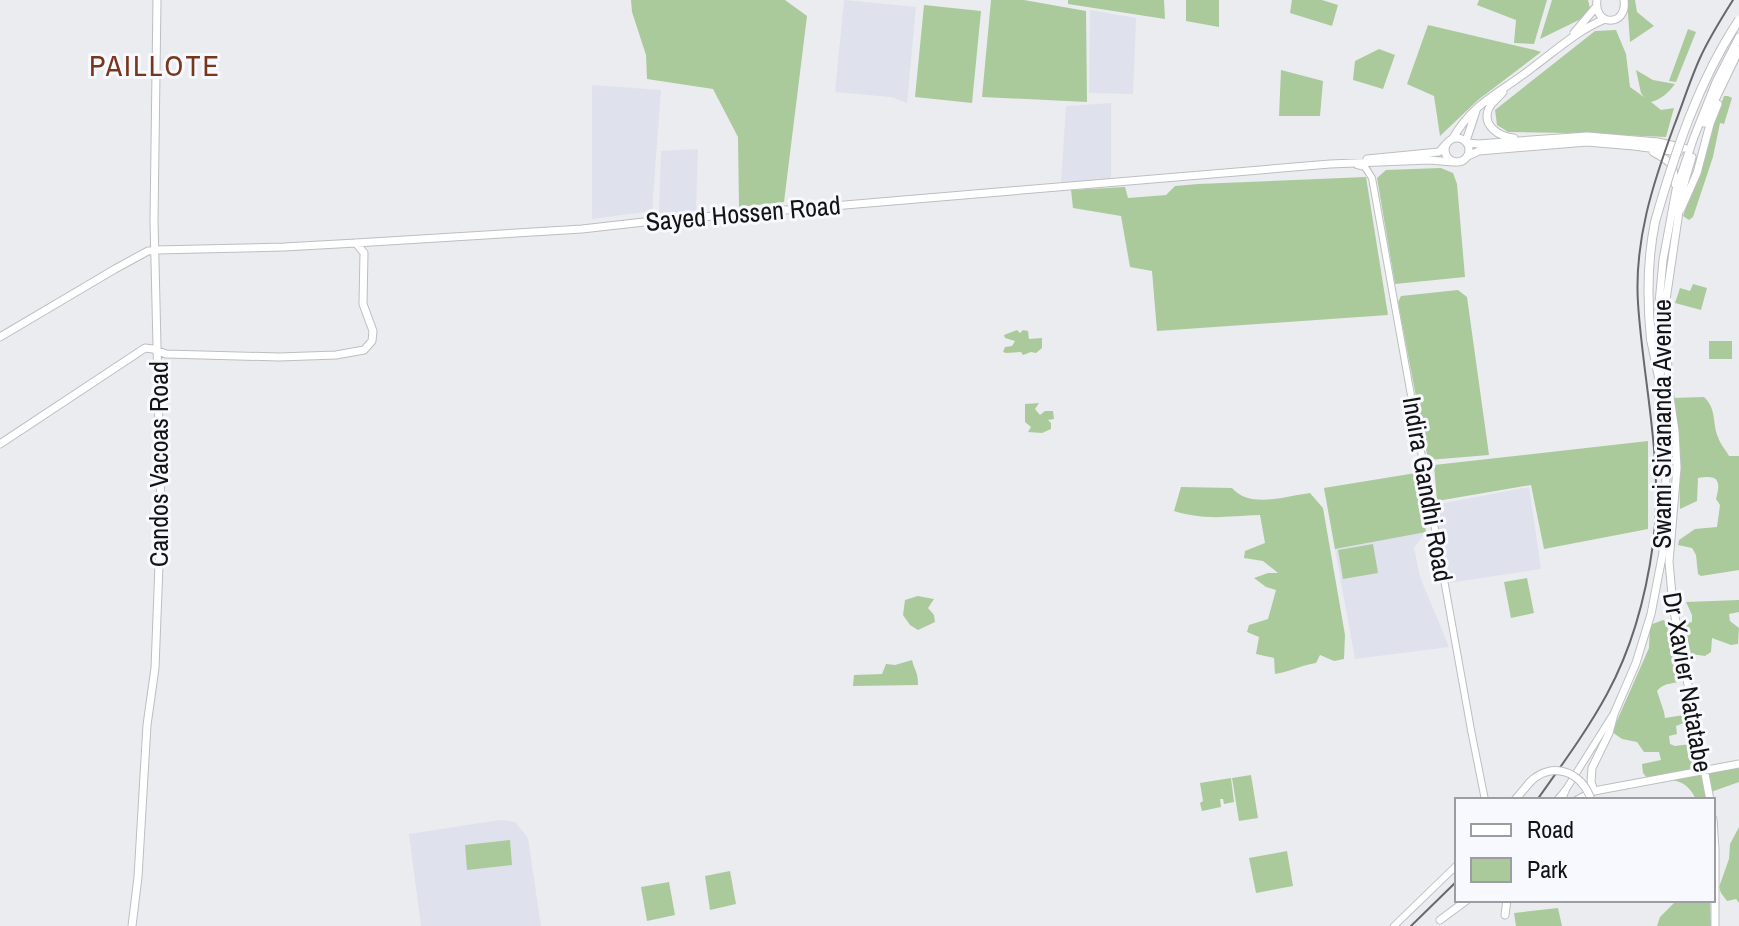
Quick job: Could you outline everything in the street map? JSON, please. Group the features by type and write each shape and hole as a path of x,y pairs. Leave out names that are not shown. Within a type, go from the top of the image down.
{"highway":[{"path":"1661,387 1651,339 1648,282 1651,242 1658,210 1696,101 1718,54 1739,20"}],"main road":[{"name":"Candos Vacoas Road","path":"132,926 147,725 155,668 161,501 154,142 157,0"},
{"path":"1624,0 1622,15 1594,23 1479,105 1449,141 1445,148 1446,157 1453,162 1462,162 1479,151 1587,142 1680,153 1692,149 1737,53"},
{"path":"1596,4 1599,14 1605,19"},
{"path":"1565,43 1596,4"},
{"name":"Swami Sivananda Avenue","path":"1614,714 1636,663 1651,614 1663,552 1666,476 1659,303 1663,260 1676,190 1699,124 1739,37"},
{"path":"1678,217 1697,173 1710,124 1737,53"},
{"path":"1512,82 1488,109 1491,127 1499,135 1535,139"},
{"path":"1468,156 1471,120 1479,105"},
{"path":"1658,142 1686,138 1699,124"},
{"path":"1449,141 1457,138 1478,144 1587,136 1658,142 1692,149"},
{"name":"Sayed Hossen Road","path":"156,250 284,247 582,229 1334,163 1439,152 1449,141"},
{"path":"1648,148 1670,161 1675,173 1676,190"},
{"name":"Dr Xavier Natatabe","path":"1692,149 1669,268 1665,324 1677,468 1669,574 1709,798"},
{"name":"Sayed Hossen Road","path":"1334,163 1453,162"},
{"path":"364,253 376,242"},
{"path":"0,444 141,350 150,348 166,354 279,357 336,355 364,350 373,335 363,304 364,253 356,243"},
{"path":"0,337 115,269 148,251 156,250"},
{"path":"1594,791 1592,768 1609,733 1614,714"},
{"path":"1581,798 1594,791 1739,765"},
{"path":"1709,798 1710,773 1739,765"},
{"path":"1517,798 1530,782 1550,770 1570,773 1583,784 1590,798"},
{"path":"1560,798 1565,791"},
{"path":"1715,849 1715,926"},
{"path":"1440,920 1464,902"},
{"path":"1505,915 1507,902"}],"street":[{"path":"1350,163 1365,167 1372,178 1377,169 1387,163"},
{"name":"Indira Gandhi Road","path":"1372,178 1485,798"},
{"name":"Swami Sivananda Avenue","path":"1565,791 1614,714"},
{"path":"1394,926 1455,867"},
{"path":"1433,926 1458,902"}],"shaded area":[{"path":"844,0 916,7 907,103 891,97 835,92"},
{"path":"1090,10 1136,18 1133,94 1089,93"},
{"path":"592,85 661,90 652,211 592,219"},
{"path":"1111,103 1111,179 1061,182 1066,106"},
{"path":"698,149 696,211 659,215 661,151"},
{"path":"1416,473 1426,532 1414,548 1420,577 1449,647 1355,659 1324,488"},
{"path":"1529,487 1541,569 1449,583 1434,505"},
{"path":"500,820 515,822 528,838 541,926 421,926 409,834"}],"green space":[{"path":"631,0 785,0 807,16 784,202 739,207 738,137 713,89 647,79 646,55"},
{"path":"991,0 1024,0 1086,11 1087,102 982,97"},
{"path":"1068,0 1164,0 1165,19 1068,4"},
{"path":"1186,0 1219,0 1219,27 1186,21"},
{"path":"1292,0 1322,0 1338,5 1332,26 1290,13"},
{"path":"1479,0 1547,0 1534,44 1514,43 1516,20 1477,5"},
{"path":"1552,0 1588,0 1590,8 1581,19 1540,39"},
{"path":"1627,0 1635,0 1637,12 1654,26 1630,42"},
{"path":"924,5 981,11 972,103 915,97"},
{"path":"1428,25 1541,52 1478,100 1440,136 1434,96 1407,84"},
{"path":"1688,29 1696,32 1676,82 1669,81"},
{"path":"1616,30 1626,54 1630,87 1644,97 1636,70 1653,80 1675,84 1651,102 1661,110 1674,108 1666,137 1508,132 1497,125 1495,110 1595,31"},
{"path":"1379,49 1395,55 1383,89 1353,80 1355,61"},
{"path":"1281,70 1323,81 1320,116 1279,116"},
{"path":"1724,96 1732,98 1724,124 1720,123 1713,157 1693,217 1689,220 1683,216"},
{"path":"1441,168 1453,173 1457,184 1465,277 1395,284 1377,178 1386,170"},
{"path":"1366,177 1388,315 1157,331 1152,271 1130,267 1121,216 1073,208 1071,190 1125,187 1128,198 1166,195 1175,186"},
{"path":"1693,284 1707,288 1701,310 1675,303 1680,288 1690,291"},
{"path":"1458,290 1467,297 1489,455 1428,460 1398,302 1401,296"},
{"path":"1017,330 1020,333 1028,331 1029,339 1042,338 1042,348 1036,353 1023,355 1021,352 1003,352 1015,341 1004,335"},
{"path":"1709,341 1732,341 1732,359 1709,359"},
{"path":"1704,397 1711,406 1722,445 1729,456 1739,456 1739,570 1701,576 1692,548 1678,545 1679,540 1695,529 1717,527 1720,505 1716,499 1718,483 1710,477 1698,478 1697,501 1680,509 1671,398"},
{"path":"1039,403 1035,409 1040,415 1053,411 1054,419 1048,420 1051,429 1042,433 1028,432 1031,427 1025,422 1025,404"},
{"path":"1648,441 1648,529 1544,549 1531,485 1437,501 1434,465"},
{"path":"1416,473 1426,532 1335,549 1324,488"},
{"path":"1181,487 1232,488 1258,500 1310,493 1323,508 1345,635 1344,659 1334,661 1320,655 1316,663 1275,674 1274,658 1256,654 1259,637 1247,632 1249,625 1268,619 1276,590 1254,578 1278,573 1263,561 1244,558 1245,551 1265,543 1260,515 1207,517 1174,511"},
{"path":"1373,544 1378,573 1343,579 1338,550"},
{"path":"1527,578 1534,613 1511,618 1504,582"},
{"path":"918,596 934,599 928,608 935,622 918,630 903,615 905,600"},
{"path":"1739,600 1739,612 1729,614 1730,621 1739,628 1738,644 1731,645 1712,638 1711,652 1705,656 1691,654 1684,624 1692,622 1692,615 1686,602"},
{"path":"1663,620 1667,622 1671,656 1679,656 1679,681 1662,686 1657,691 1665,718 1684,715 1684,723 1676,726 1677,734 1669,736 1670,744 1691,744 1694,759 1711,772 1739,766 1739,782 1711,792 1712,798 1695,798 1688,787 1677,781 1649,780 1643,773 1642,764 1661,760 1659,752 1644,752 1637,742 1622,739 1612,732 1649,648 1650,625"},
{"path":"912,660 918,685 853,686 854,675 882,674 886,664"},
{"path":"1251,775 1258,818 1239,821 1232,778"},
{"path":"1231,778 1234,802 1224,804 1220,799 1221,807 1202,811 1200,783"},
{"path":"1739,827 1739,903 1736,899 1727,901 1719,887 1729,859 1730,844"},
{"path":"510,840 512,865 467,870 465,845"},
{"path":"1287,851 1293,886 1256,893 1249,858"},
{"path":"730,871 736,904 710,910 705,876"},
{"path":"669,882 675,915 647,921 641,887"},
{"path":"1675,902 1710,902 1711,926 1657,926 1660,917"},
{"path":"1558,908 1562,926 1516,926 1514,913"}],"tram line":[{"path":"1538,798 1607,694 1631,640 1642,602 1656,514 1652,423 1638,303 1642,235 1659,169 1693,75 1707,43 1733,0"},
{"path":"1411,926 1455,883"}],"district":[{"name":"PAILLOTE","path":"155,65"}]}
